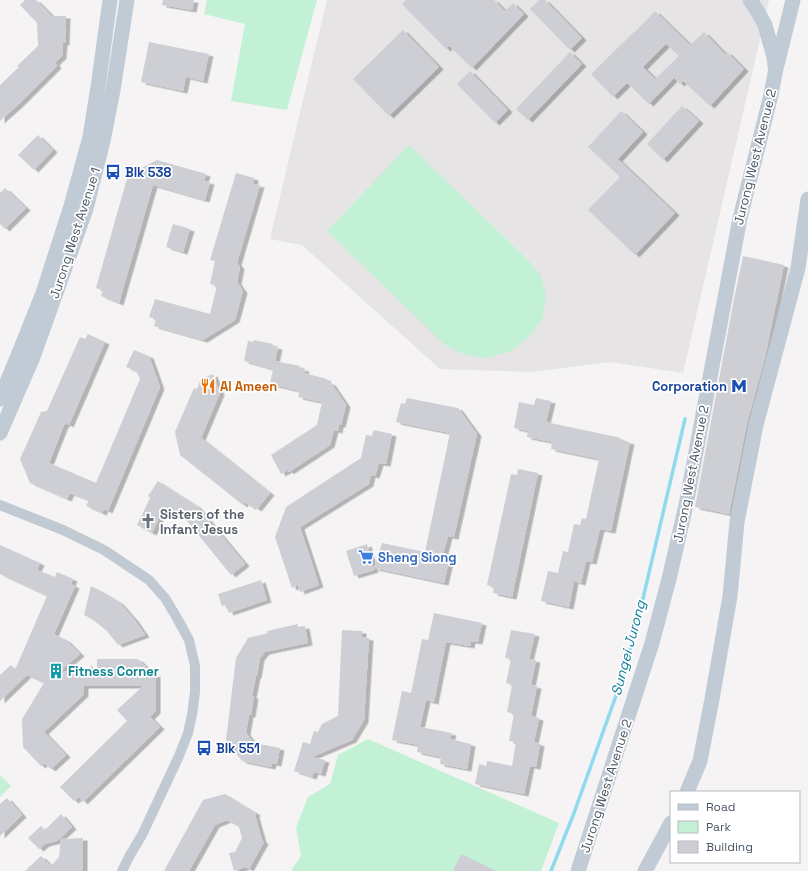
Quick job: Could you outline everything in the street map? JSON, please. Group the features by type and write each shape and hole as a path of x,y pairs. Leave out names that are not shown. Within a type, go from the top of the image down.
{"main road":[{"name":"Jurong West Avenue 1","path":"0,398 43,293 82,168 92,130 110,0"},
{"name":"Jurong West Avenue 1","path":"0,434 33,358 86,209 104,141 127,0"},
{"path":"750,0 765,25 776,69"},
{"name":"Jurong West Avenue 2","path":"578,871 652,643 669,579 686,505 740,218 793,0"},
{"path":"687,791 700,761 714,692 730,596 737,522 756,425 798,268 808,199"},
{"path":"645,871 670,825"}],"street":[{"path":"0,505 70,533 104,550 149,580 165,598 189,640 195,666 196,692 188,733 179,756 152,813 122,871"}],"shaded area":[{"path":"327,0 769,0 683,373 610,362 532,372 440,369 302,245 270,239"}],"green space":[{"path":"207,0 317,0 287,110 231,101 245,24 204,14"},
{"path":"409,145 527,259 541,275 546,296 543,318 528,338 511,351 488,358 465,355 445,345 327,231"},
{"path":"368,739 559,823 541,871 292,871 301,856 296,828 308,797 330,784 338,755"},
{"path":"0,775 11,786 0,797"}],"building":[{"path":"25,0 36,0 52,16 66,16 65,43 63,43 62,56 55,63 57,66 0,121 0,85 38,46 37,23 20,5"},
{"path":"163,0 194,0 192,10 162,5"},
{"path":"406,0 494,0 505,11 513,3 524,14 472,68 449,46 446,49 402,4"},
{"path":"539,0 545,0 582,38 570,50 530,9"},
{"path":"655,11 690,45 704,32 725,54 727,52 744,69 710,106 683,81 680,84 674,78 649,104 627,83 613,97 591,74","holes":["666,44 679,56 655,79 643,67"]},
{"path":"403,30 439,67 389,116 353,79"},
{"path":"149,42 209,54 203,81 186,77 183,91 141,82"},
{"path":"570,52 582,64 528,120 516,109"},
{"path":"470,71 508,110 495,123 457,84"},
{"path":"682,106 699,121 663,160 647,144"},
{"path":"621,111 643,132 618,159 675,213 635,255 588,210 620,177 588,147"},
{"path":"38,135 53,150 34,170 18,155"},
{"path":"157,160 206,174 204,181 210,182 205,200 153,185 119,303 101,296 103,290 96,288 128,175"},
{"path":"236,173 254,178 253,184 260,185 237,263 240,267 237,282 243,291 235,320 203,340 154,326 156,319 149,317 155,299 210,314 217,286 210,284 215,261 210,260"},
{"path":"5,188 26,208 5,229 0,224 0,193"},
{"path":"173,224 190,229 183,252 166,247"},
{"path":"743,256 784,265 765,357 747,423 729,514 695,507"},
{"path":"88,334 105,342 69,425 66,423 64,425 49,463 96,483 140,379 136,371 126,367 134,350 149,356 160,387 108,511 104,509 102,513 86,506 89,500 70,493 67,499 30,483 20,459 41,412 47,411 80,337 85,339"},
{"path":"254,340 273,344 272,346 278,347 275,361 300,366 299,368 305,369 304,373 327,379 326,381 331,383 346,405 341,425 339,425 338,431 334,430 330,445 289,472 288,470 281,474 271,455 317,425 322,402 298,397 300,391 270,384 273,369 244,361 248,341 253,342"},
{"path":"213,374 220,393 201,438 270,493 257,509 253,506 251,507 245,502 243,505 180,455 175,432 194,388 197,389 201,379"},
{"path":"407,398 458,408 477,434 454,537 448,536 443,555 450,557 444,583 374,568 382,543 425,552 450,433 396,422 401,403 405,404"},
{"path":"536,398 551,401 546,422 621,438 620,440 630,442 611,531 600,529 592,562 586,561 581,583 574,581 569,607 541,601 548,571 558,573 563,551 568,552 574,524 580,525 582,518 586,519 599,459 551,449 552,442 527,437 528,431 514,428 519,402 534,405"},
{"path":"374,430 392,434 386,464 379,463 375,476 371,475 369,484 300,527 319,585 300,592 298,585 292,588 275,537 286,507 361,458 366,435 372,436"},
{"path":"518,469 538,473 512,597 493,593 494,587 487,585 511,474 517,475"},
{"path":"158,481 197,506 245,564 231,575 187,521 165,507 152,533 137,525 150,498 148,496"},
{"path":"367,544 374,570 354,576 346,551"},
{"path":"0,545 40,563 37,570 55,577 57,572 73,579 71,584 75,586 54,634 66,640 80,654 60,671 91,672 91,665 97,671 97,659 138,659 154,675 156,674 156,711 150,717 160,727 83,802 79,797 74,801 60,787 127,721 117,710 143,686 84,686 84,694 44,732 66,755 51,769 44,763 41,766 23,747 22,719 44,683 27,675 0,701 0,675 11,665 15,670 47,596 0,574"},
{"path":"261,580 267,600 229,613 226,605 222,606 218,594"},
{"path":"91,586 119,602 134,619 145,635 118,645 107,631 92,619 84,615"},
{"path":"434,613 482,623 478,642 471,641 470,646 446,642 434,702 426,700 420,727 452,733 450,739 471,744 467,769 440,764 441,757 417,752 418,745 392,740 402,691 411,693 422,639 428,640"},
{"path":"298,624 298,627 305,626 308,643 265,652 260,658 252,696 254,696 251,715 249,715 246,733 254,743 280,748 277,764 272,763 271,767 242,761 226,740 236,658 248,638 268,633 267,631"},
{"path":"342,630 362,631 362,637 369,638 364,720 352,740 312,757 325,760 321,774 314,772 312,777 294,771 303,742 310,744 314,731 318,732 322,724 338,716"},
{"path":"511,630 535,634 529,659 536,660 531,685 537,686 531,716 539,718 534,742 540,744 536,767 530,766 524,794 475,784 479,764 486,766 487,761 512,766 516,742 509,741 514,714 507,712 512,685 506,683 511,659 505,658"},
{"path":"225,794 256,813 255,815 262,840 264,842 249,869 246,867 234,871 229,853 235,852 242,838 239,827 227,820 215,825 189,871 164,871 203,800"},
{"path":"7,798 22,815 0,836 0,804"},
{"path":"61,814 72,827 57,841 45,844 39,849 28,838 41,826 45,830"},
{"path":"83,838 83,871 25,871 41,856 51,866 59,857 61,839"},
{"path":"461,854 496,871 453,871"}],"waterway":[{"name":"Sungei Jurong","path":"551,871 574,813 622,679 641,607 685,419"}],"place":[{"name":"Blk 538","path":"113,172"},
{"name":"Al Ameen","path":"208,386"},
{"name":"Corporation","path":"739,386"},
{"name":"Sisters of the Infant Jesus","path":"148,521"},
{"name":"Sheng Siong","path":"366,557"},
{"name":"Fitness Corner","path":"56,671"},
{"name":"Blk 551","path":"204,748"}]}
